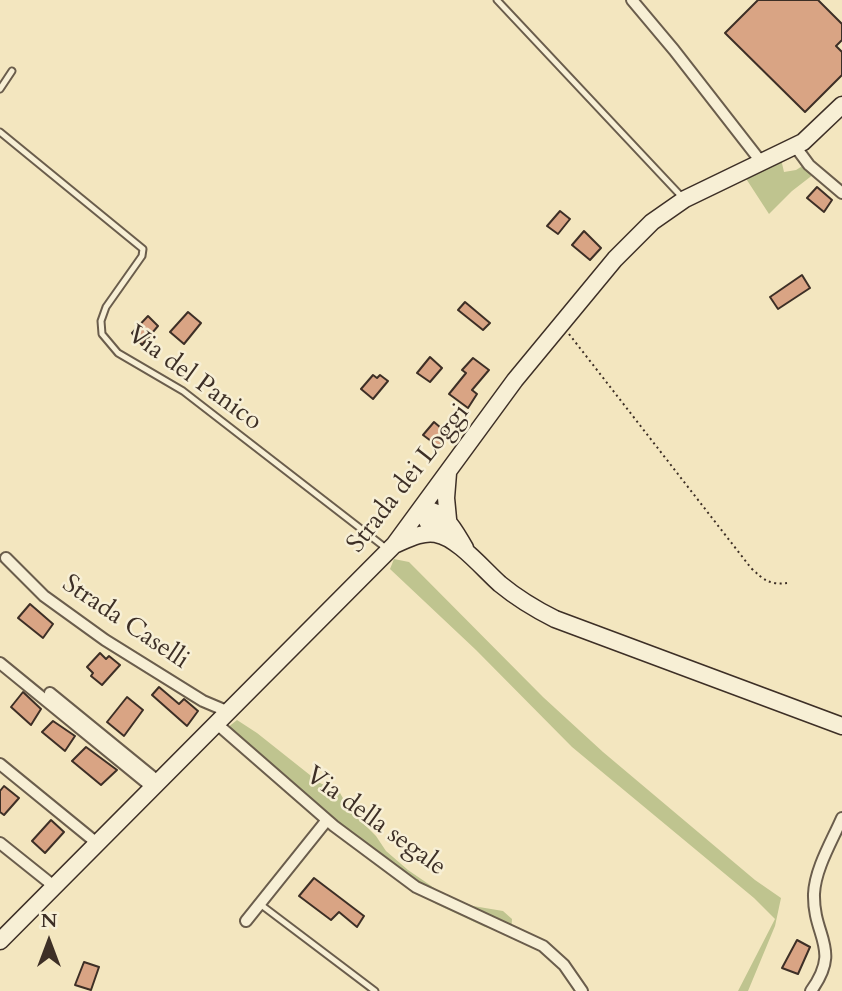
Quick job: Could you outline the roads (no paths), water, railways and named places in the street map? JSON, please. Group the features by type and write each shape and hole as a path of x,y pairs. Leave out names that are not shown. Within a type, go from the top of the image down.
{"street":[{"path":"632,0 762,163"},
{"name":"Strada dei Loggi","path":"0,941 392,548 515,380 615,259 652,222 685,199 803,142 842,104"},
{"path":"795,146 809,165 842,193"},
{"path":"448,472 448,519 466,550"},
{"path":"423,508 436,511 448,519"},
{"path":"423,508 427,521 437,534 466,550 526,604 555,619 841,726"},
{"path":"392,548 418,536 437,534"},
{"name":"Strada Caselli","path":"6,558 44,596 104,640 203,701 229,712"},
{"path":"0,663 156,785"},
{"path":"50,693 156,785"},
{"name":"Via della segale","path":"217,724 327,820 416,887 543,946 564,965 582,991"},
{"path":"0,764 98,844"},
{"path":"811,991 826,970 828,958 814,893 842,818"},
{"path":"246,921 327,820"},
{"path":"0,843 55,887"}],"lane":[{"path":"497,0 685,199"},
{"path":"0,89 12,71"},
{"name":"Via del Panico","path":"0,132 143,249 142,256 106,307 102,321 102,334 118,353 183,391 392,548"},
{"path":"260,904 375,991"}]}
